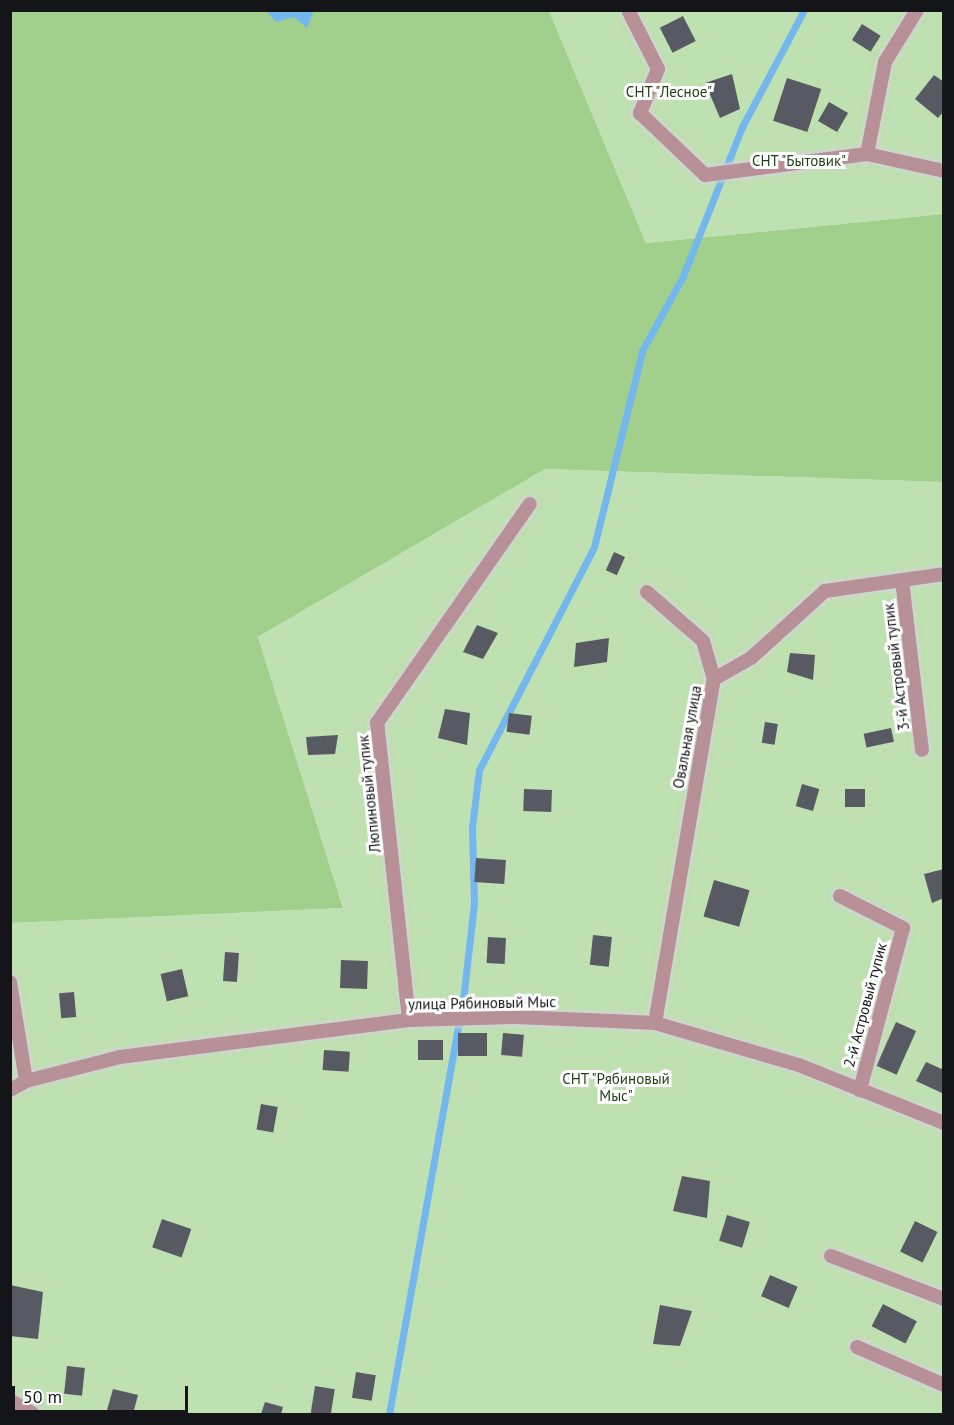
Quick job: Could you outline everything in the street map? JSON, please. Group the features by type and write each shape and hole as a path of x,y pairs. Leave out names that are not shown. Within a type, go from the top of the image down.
{"lane":[{"path":"628,10 658,69 640,113 705,175 867,154 944,171"},
{"path":"867,154 885,62 917,10"},
{"name":"Люпиновый тупик","path":"409,1020 377,723 530,504"},
{"name":"Овальная улица","path":"655,1023 714,679 751,658 825,591 944,574"},
{"name":"3-й Астровый тупик","path":"902,580 922,750"},
{"path":"647,592 703,641 714,679"},
{"name":"2-й Астровый тупик","path":"840,896 903,928 860,1090"},
{"path":"10,981 26,1081"},
{"name":"улица Рябиновый Мыс","path":"10,1090 26,1081 120,1057 409,1020 514,1017 655,1023 799,1065 944,1123"},
{"path":"831,1256 944,1299"},
{"path":"857,1347 944,1385"},
{"path":"10,1400 33,1414"}],"green space":[{"path":"10,11 549,11 646,243 943,214 943,482 545,469 258,637 343,908 11,923"},
{"path":"549,11 943,11 943,214 646,243"},
{"name":"СНТ \"Рябиновый Мыс\"","path":"545,469 943,482 943,1414 11,1414 10,923 343,908 258,637"}],"water":[{"path":"266,11 314,11 307,28 294,17 276,22"}],"building":[{"path":"683,16 696,41 673,53 660,28"},
{"path":"862,24 881,36 871,52 852,40"},
{"path":"732,74 740,109 720,118 705,83"},
{"path":"934,75 944,82 944,111 938,118 915,99"},
{"path":"787,78 821,89 807,132 773,121"},
{"path":"829,102 848,113 837,132 818,121"},
{"path":"614,552 625,557 617,575 606,570"},
{"path":"477,625 498,633 483,659 463,652"},
{"path":"609,638 607,662 574,667 576,643"},
{"path":"790,653 815,655 813,680 787,672"},
{"path":"445,709 470,713 467,745 438,738"},
{"path":"509,713 532,716 530,735 507,732"},
{"path":"765,722 778,724 775,745 762,743"},
{"path":"891,728 894,742 867,748 864,734"},
{"path":"338,735 335,754 308,755 306,737"},
{"path":"802,784 819,789 813,811 796,806"},
{"path":"524,789 552,790 551,812 523,811"},
{"path":"845,789 865,789 865,807 845,807"},
{"path":"476,858 506,860 504,884 474,882"},
{"path":"944,869 944,898 932,903 924,874"},
{"path":"714,880 750,890 739,927 704,917"},
{"path":"593,935 612,937 609,967 590,965"},
{"path":"488,937 506,938 505,964 487,963"},
{"path":"225,952 239,953 237,982 223,981"},
{"path":"341,960 368,961 367,989 340,988"},
{"path":"182,969 188,996 167,1001 161,974"},
{"path":"74,992 76,1017 61,1018 59,993"},
{"path":"896,1022 916,1031 897,1075 876,1066"},
{"path":"458,1033 487,1033 487,1056 458,1056"},
{"path":"503,1033 524,1035 522,1057 501,1055"},
{"path":"418,1040 443,1040 443,1060 418,1060"},
{"path":"324,1050 350,1052 349,1072 323,1070"},
{"path":"926,1062 944,1070 944,1094 916,1081"},
{"path":"261,1104 278,1107 273,1133 256,1130"},
{"path":"682,1176 710,1181 707,1218 673,1211"},
{"path":"727,1215 750,1222 742,1248 719,1241"},
{"path":"162,1219 191,1229 182,1257 152,1247"},
{"path":"915,1221 937,1232 923,1263 900,1252"},
{"path":"770,1275 798,1287 789,1308 761,1296"},
{"path":"10,1285 43,1292 38,1339 10,1336"},
{"path":"883,1304 917,1321 906,1344 872,1326"},
{"path":"660,1305 692,1311 680,1346 653,1344"},
{"path":"67,1366 85,1368 82,1396 64,1394"},
{"path":"356,1372 376,1375 372,1401 352,1398"},
{"path":"315,1386 335,1389 331,1414 311,1413"},
{"path":"113,1389 138,1395 133,1414 107,1410"},
{"path":"265,1402 283,1407 281,1414 261,1414"}],"waterway":[{"path":"389,1414 463,1000 474,904 472,827 479,770 594,547 642,351 683,276 742,127 804,10"}],"park label":[{"name":"СНТ \"Лесное\"","path":"669,92"},
{"name":"СНТ \"Бытовик\"","path":"799,161"}]}
